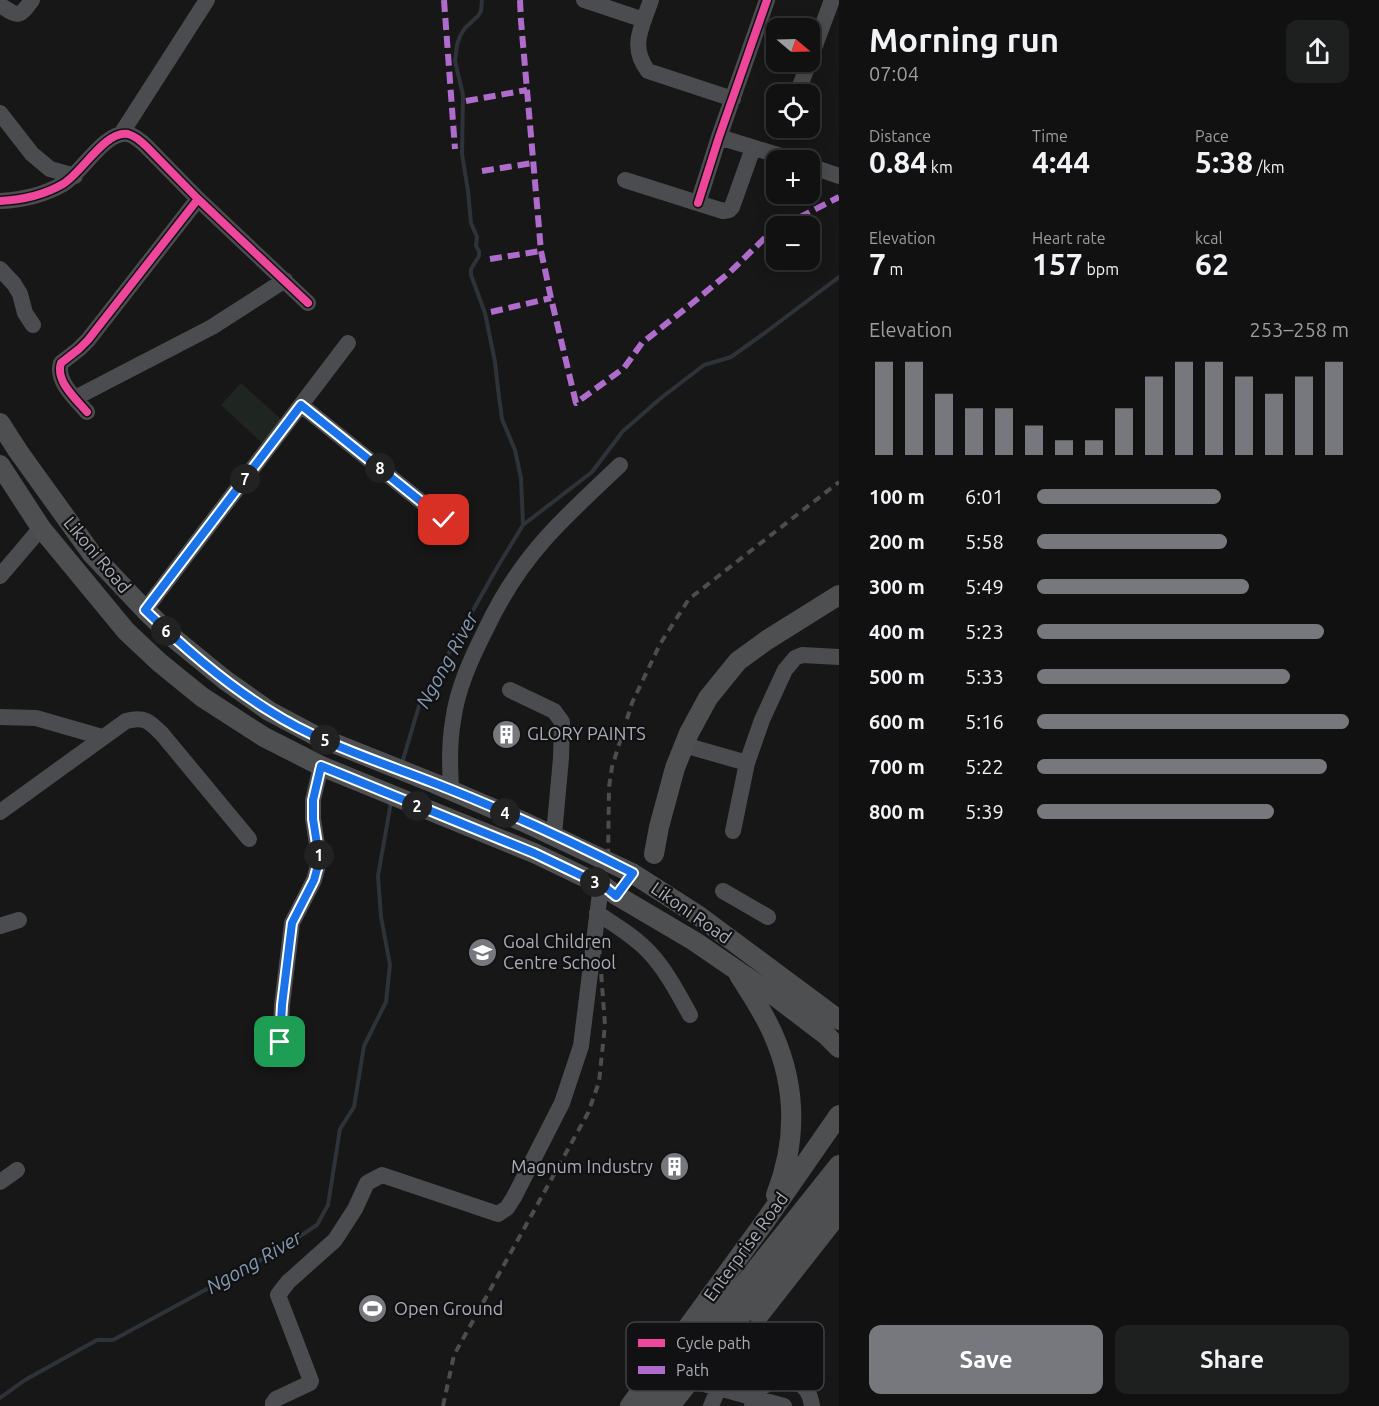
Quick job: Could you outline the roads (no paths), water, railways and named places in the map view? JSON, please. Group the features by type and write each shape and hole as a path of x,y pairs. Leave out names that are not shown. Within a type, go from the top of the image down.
{"main road":[{"name":"Likoni Road","path":"0,423 92,554 176,640 225,681 269,711 316,736 443,787 554,835 633,873 708,923 839,1020"},
{"name":"Likoni Road","path":"0,465 41,528 126,631 202,697 264,737 321,766 534,853 609,890 694,941 735,969 805,1018 839,1048"},
{"path":"661,921 654,854 659,827 675,768 708,698 738,661 839,595"},
{"path":"609,890 654,854"},
{"path":"735,969 773,1034 783,1061 792,1111 791,1136 786,1162 766,1220"},
{"name":"Enterprise Road","path":"691,1322 839,1115"},
{"path":"714,1322 839,1165"},
{"path":"736,1322 839,1191"},
{"path":"759,1322 839,1213"},
{"name":"Enterprise Road","path":"630,1406 641,1391"},
{"path":"647,1406 659,1391"},
{"path":"670,1406 682,1391"},
{"path":"687,1406 705,1391"}],"street":[{"path":"0,4 12,13 18,14 25,10 32,0"},
{"path":"120,134 207,0"},
{"path":"584,0 644,20"},
{"path":"651,0 639,37 639,56 642,64 648,71 733,99"},
{"path":"698,203 766,0"},
{"path":"820,33 832,0"},
{"path":"0,113 32,154 50,169 75,176"},
{"path":"0,201 38,195 63,184 75,176 112,138 120,134 130,134 138,139 308,303"},
{"path":"719,137 766,152"},
{"path":"626,180 723,211 729,210 753,148"},
{"path":"820,169 839,176"},
{"path":"87,412 60,377 61,363 88,340 198,199"},
{"path":"0,269 20,294 25,313 33,325"},
{"path":"75,398 212,327 285,280"},
{"path":"145,610 348,343"},
{"path":"301,405 444,520"},
{"path":"443,787 458,695 472,656 501,599 520,569 545,538 620,465"},
{"path":"0,576 41,528"},
{"path":"733,831 747,763 784,669 795,658 802,655 839,657"},
{"path":"510,690 554,711 562,722 554,835"},
{"path":"0,717 36,718 102,737"},
{"path":"0,812 102,737 126,721 137,718 150,723 174,747 249,839"},
{"path":"684,745 747,763"},
{"path":"280,1042 292,923 314,880 319,857 313,819 313,800 321,766"},
{"path":"273,1406 276,1399 311,1381 278,1295 288,1282 335,1240 368,1183 382,1175 498,1214 503,1212 514,1197 562,1103 581,1046 597,913 609,890"},
{"path":"723,891 768,918"},
{"path":"597,913 631,935 650,953 673,984 690,1015"},
{"path":"0,926 19,920"},
{"path":"0,1182 17,1170"},
{"path":"711,1406 712,1391"},
{"path":"727,1391 752,1401 784,1406"},
{"path":"807,1391 811,1397 812,1406"}],"waterway":[{"path":"482,0 478,16 460,36 455,61 463,95 462,154 471,223 477,237 476,246 479,251 479,256 471,269 471,275 485,313 495,362 502,419 515,450 521,478 523,525"},
{"name":"Ngong River","path":"402,763 419,706 523,525 592,472 623,431 661,398 704,365 731,357 839,277"},
{"name":"Ngong River","path":"0,1398 25,1380 97,1340 113,1340 277,1251 317,1225 328,1205 340,1129 354,1107 364,1046 386,1002 390,965 381,917 378,876 391,802"}],"railway":[{"path":"443,1406 454,1355 588,1113 599,1082 605,1025 599,945 608,860 609,787 612,767 632,703 660,644 689,599 839,482"}],"place":[{"name":"GLORY PAINTS","path":"506,734"},
{"name":"Goal Children Centre School","path":"482,952"},
{"name":"Magnum Industry","path":"674,1167"},
{"name":"Open Ground","path":"373,1309"}]}
